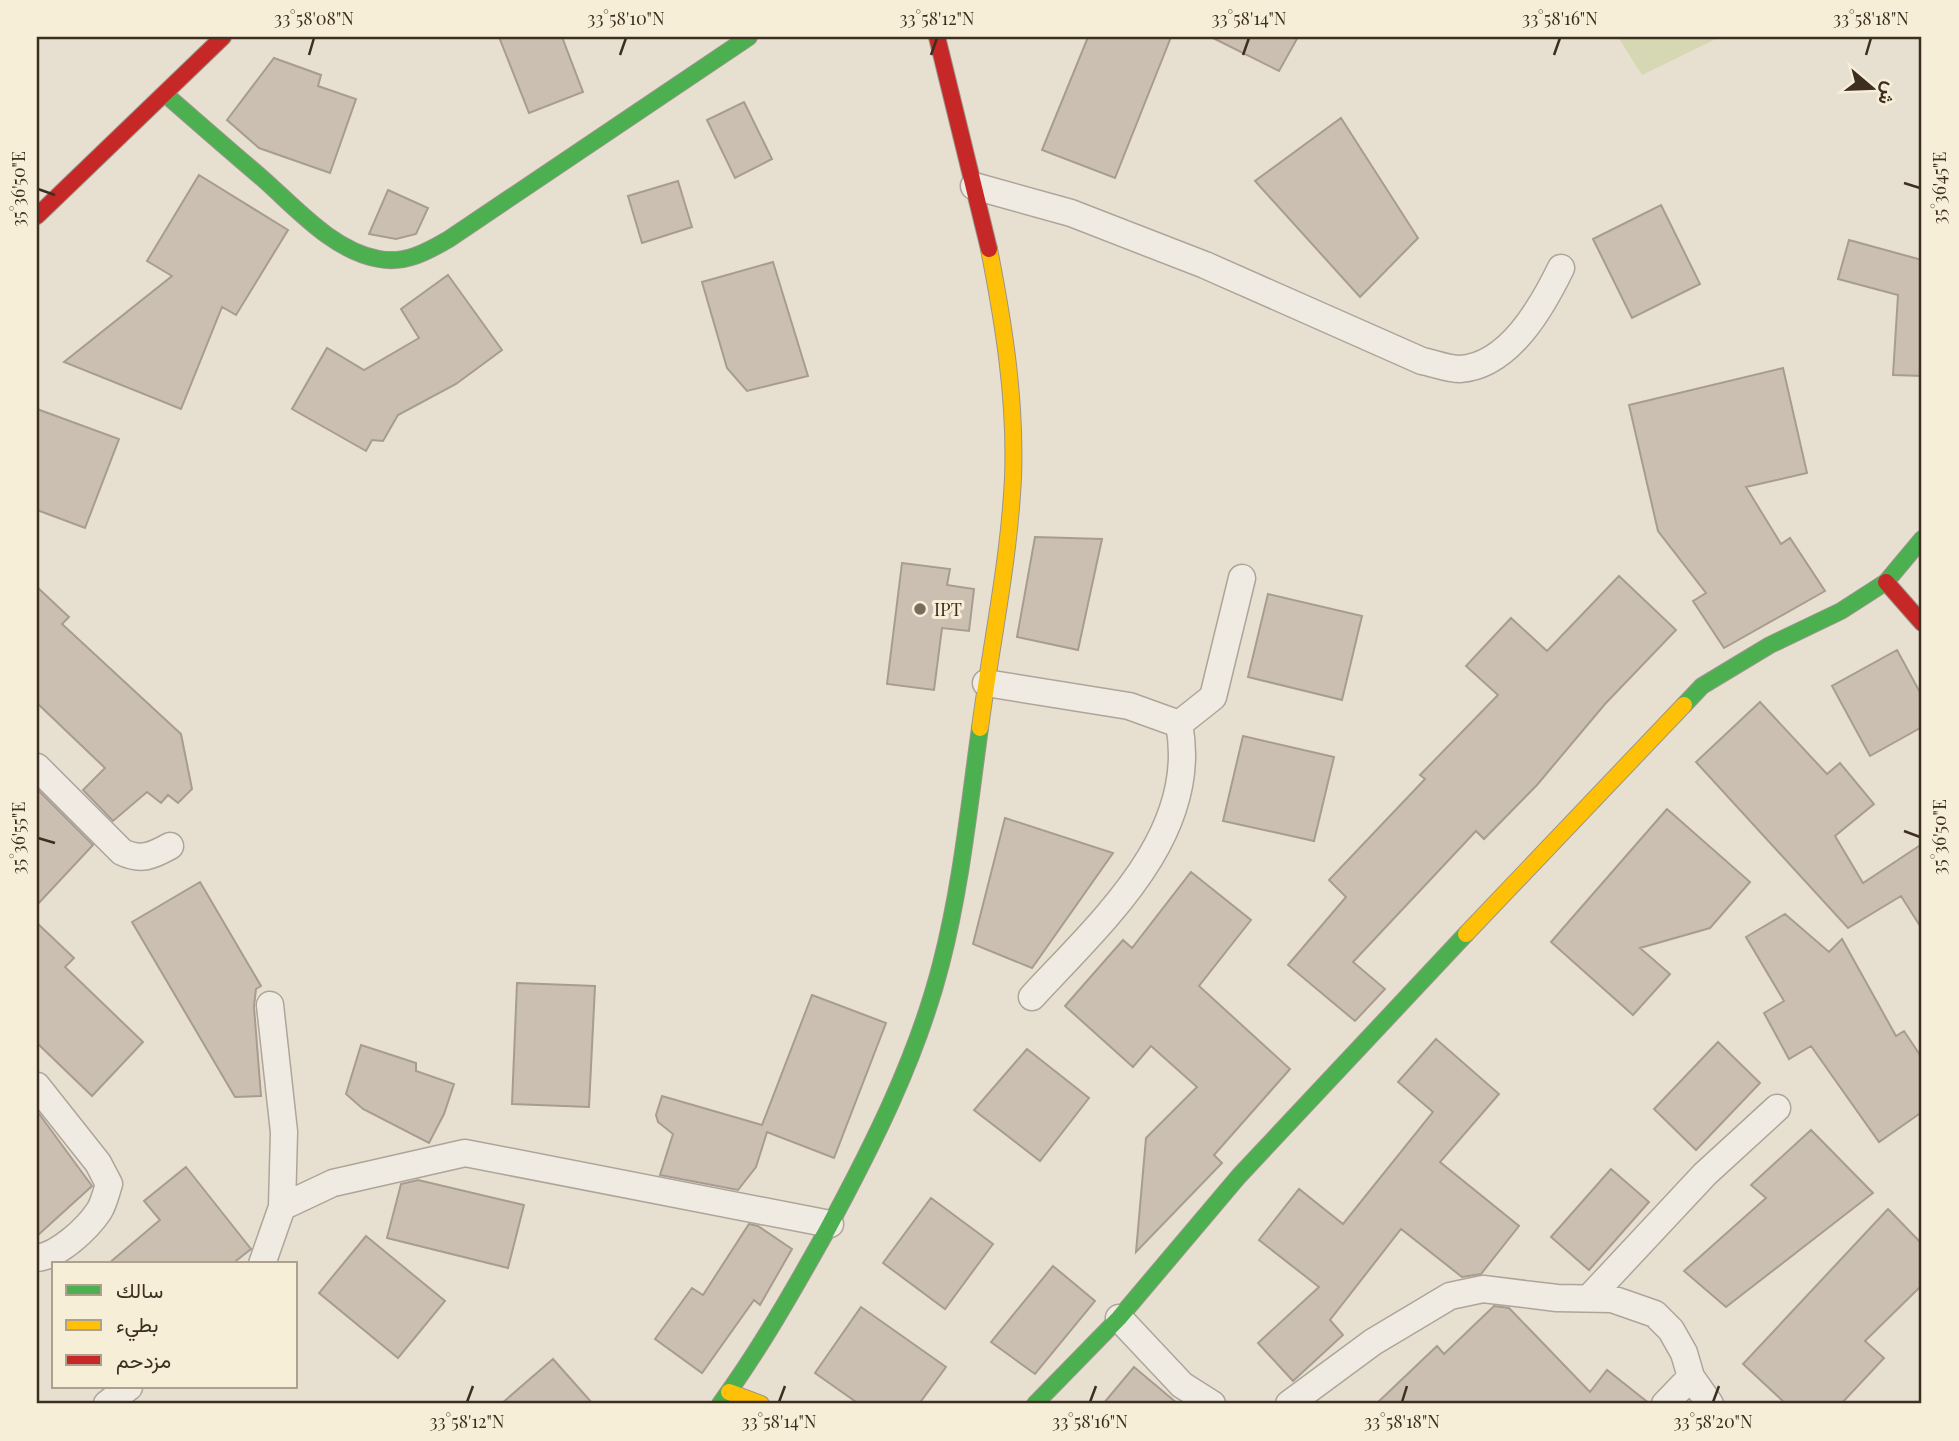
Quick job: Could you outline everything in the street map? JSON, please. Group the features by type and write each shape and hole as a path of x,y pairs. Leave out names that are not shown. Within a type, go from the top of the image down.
{"street":[{"path":"37,216 223,37"},
{"path":"165,94 314,224 350,250 379,259 398,260 423,254 469,227 748,37"},
{"path":"761,1404 724,1398 775,1323 830,1224 881,1123 930,1003 956,893 1008,538 1013,447 1004,350 990,252 937,37"},
{"path":"974,186 1070,213 1205,265 1422,361 1459,369 1492,360 1545,300 1561,268"},
{"path":"1035,1404 1119,1318 1249,1166 1702,687 1758,652 1841,611 1886,582 1922,539"},
{"path":"1179,724 1213,697 1242,578"},
{"path":"1886,582 1922,623"},
{"path":"986,683 1129,706 1179,724"},
{"path":"1032,997 1132,886 1149,861 1167,822 1184,768 1179,724"},
{"path":"37,767 122,852 134,857 150,857 170,846"},
{"path":"263,1262 282,1207 284,1132 270,1005"},
{"path":"37,1086 98,1163 109,1184 101,1209 89,1223 56,1251 37,1258"},
{"path":"1590,1297 1705,1174 1777,1108"},
{"path":"282,1207 333,1183 465,1153 830,1224"},
{"path":"1289,1404 1304,1396 1373,1342 1450,1296 1483,1289 1557,1298 1590,1297 1633,1304 1655,1314 1671,1330 1684,1353 1691,1377 1710,1404"},
{"path":"1119,1318 1182,1385 1212,1404"},
{"path":"1665,1404 1691,1377"},
{"path":"107,1404 128,1388"}],"green space":[{"path":"1618,37 1720,37 1642,75"}],"building":[{"path":"499,37 562,37 583,92 529,113"},
{"path":"1088,37 1171,37 1115,178 1042,150"},
{"path":"1211,37 1298,37 1279,71"},
{"path":"274,58 321,75 318,86 356,99 330,173 259,148 227,120"},
{"path":"744,102 772,159 735,178 707,120"},
{"path":"1341,118 1418,238 1360,297 1255,181"},
{"path":"199,175 288,230 236,315 222,307 181,409 64,362 172,276 147,261"},
{"path":"678,181 692,227 642,243 628,196"},
{"path":"388,190 428,208 416,234 396,239 369,234"},
{"path":"1661,205 1700,284 1632,318 1593,239"},
{"path":"1849,240 1922,260 1922,376 1893,375 1898,295 1838,279"},
{"path":"773,262 808,376 747,391 727,368 702,282"},
{"path":"448,275 502,350 456,384 398,415 383,441 372,440 366,451 292,409 327,348 364,370 419,338 401,309"},
{"path":"1783,368 1807,473 1746,487 1781,544 1790,538 1825,591 1724,648 1693,601 1706,593 1658,531 1629,405"},
{"path":"37,409 119,439 85,528 37,510"},
{"path":"1035,537 1102,539 1078,650 1017,637"},
{"path":"902,563 950,569 947,585 974,589 969,631 942,628 934,690 887,684"},
{"path":"1619,576 1676,630 1605,704 1537,785 1484,839 1476,831 1353,962 1385,989 1355,1021 1288,965 1346,897 1329,880 1425,779 1420,775 1498,695 1466,666 1511,618 1547,651"},
{"path":"37,587 69,617 62,624 181,734 192,789 178,803 168,795 161,803 147,792 113,821 83,790 105,768 37,703"},
{"path":"1268,594 1362,616 1342,700 1248,677"},
{"path":"1897,650 1922,696 1922,727 1870,756 1832,686"},
{"path":"1760,702 1827,774 1840,763 1874,804 1835,836 1863,883 1922,844 1922,929 1901,896 1848,928 1696,762"},
{"path":"1243,736 1334,757 1314,841 1223,821"},
{"path":"37,789 93,845 37,905"},
{"path":"1667,809 1750,882 1710,928 1640,948 1670,974 1633,1015 1551,942"},
{"path":"1005,818 1113,853 1032,968 973,944"},
{"path":"1191,872 1251,920 1199,986 1290,1069 1214,1155 1222,1163 1136,1252 1146,1138 1197,1087 1151,1046 1133,1067 1065,1006 1123,940 1132,948"},
{"path":"200,882 261,986 256,989 254,1007 261,1096 235,1097 132,922"},
{"path":"1785,914 1829,952 1842,939 1896,1036 1904,1031 1922,1058 1922,1112 1879,1142 1811,1046 1789,1059 1764,1013 1784,1001 1746,937"},
{"path":"37,923 74,958 65,967 143,1042 92,1096 37,1043"},
{"path":"517,983 595,986 589,1107 512,1104"},
{"path":"812,995 886,1023 834,1158 767,1132 756,1167 738,1190 660,1175 673,1134 658,1122 656,1115 662,1096 762,1125"},
{"path":"1436,1039 1499,1094 1440,1162 1519,1226 1481,1274 1462,1277 1401,1229 1330,1320 1343,1335 1293,1381 1258,1343 1319,1287 1259,1240 1299,1189 1343,1224 1433,1112 1398,1082"},
{"path":"1718,1042 1760,1083 1696,1150 1654,1109"},
{"path":"361,1045 416,1063 416,1071 454,1084 444,1114 429,1143 363,1109 346,1094"},
{"path":"1027,1049 1089,1098 1040,1161 974,1110"},
{"path":"37,1111 92,1186 37,1236"},
{"path":"1811,1130 1873,1193 1726,1307 1684,1271 1766,1198 1751,1185"},
{"path":"186,1167 251,1249 235,1262 110,1262 160,1220 144,1201"},
{"path":"1611,1169 1649,1202 1589,1270 1551,1237"},
{"path":"418,1180 524,1205 508,1268 387,1238 401,1184"},
{"path":"931,1198 993,1244 945,1309 883,1263"},
{"path":"1888,1209 1922,1244 1922,1285 1865,1341 1884,1358 1841,1404 1786,1404 1743,1364"},
{"path":"749,1224 758,1226 792,1249 760,1305 754,1300 702,1373 655,1339 692,1288 703,1295"},
{"path":"366,1236 445,1301 398,1358 319,1293"},
{"path":"1053,1266 1095,1301 1035,1374 991,1342"},
{"path":"1494,1306 1509,1308 1590,1392 1607,1370 1650,1404 1376,1404 1437,1346 1444,1354"},
{"path":"861,1307 946,1367 919,1404 859,1404 815,1373"},
{"path":"553,1359 593,1404 501,1404"},
{"path":"1134,1367 1178,1404 1103,1404"}],"traffic: fast":[{"path":"165,94 331,238 362,254 379,259 398,260 424,252 449,239 749,37"},
{"path":"1684,705 1702,686 1770,645 1841,611 1886,582 1922,539"},
{"path":"720,1404 789,1298 826,1232 876,1135 906,1068 931,999 954,906 980,728"},
{"path":"1035,1404 1119,1318 1239,1176 1466,934"}],"traffic: slow":[{"path":"980,728 1004,572 1013,478 1013,420 1008,363 989,249"},
{"path":"1466,934 1684,705"},
{"path":"729,1392 761,1404"}],"traffic: jam":[{"path":"37,216 223,37"},
{"path":"937,37 989,249"},
{"path":"1886,582 1922,623"}],"place":[{"name":"IPT","path":"920,609"}]}
